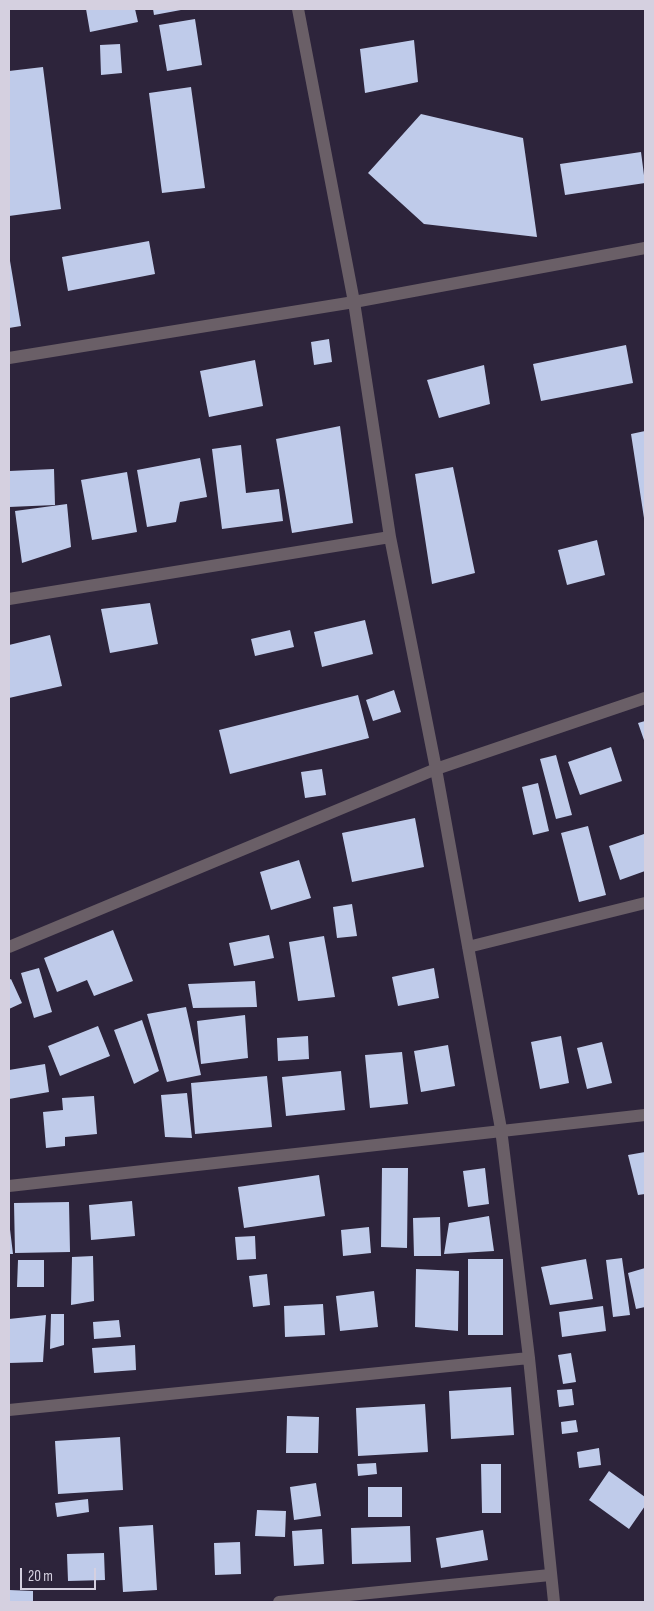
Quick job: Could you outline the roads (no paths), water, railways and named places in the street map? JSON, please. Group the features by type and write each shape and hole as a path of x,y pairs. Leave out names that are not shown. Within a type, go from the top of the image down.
{"street":[{"path":"298,9 354,302 390,537 436,769 501,1129 529,1358 554,1602"},
{"path":"9,358 354,302 645,248"},
{"path":"9,599 390,537"},
{"path":"9,946 436,769 645,698"},
{"path":"468,947 645,903"},
{"path":"9,1186 501,1129 645,1115"},
{"path":"9,1410 529,1358"},
{"path":"279,1602 550,1575"}]}
